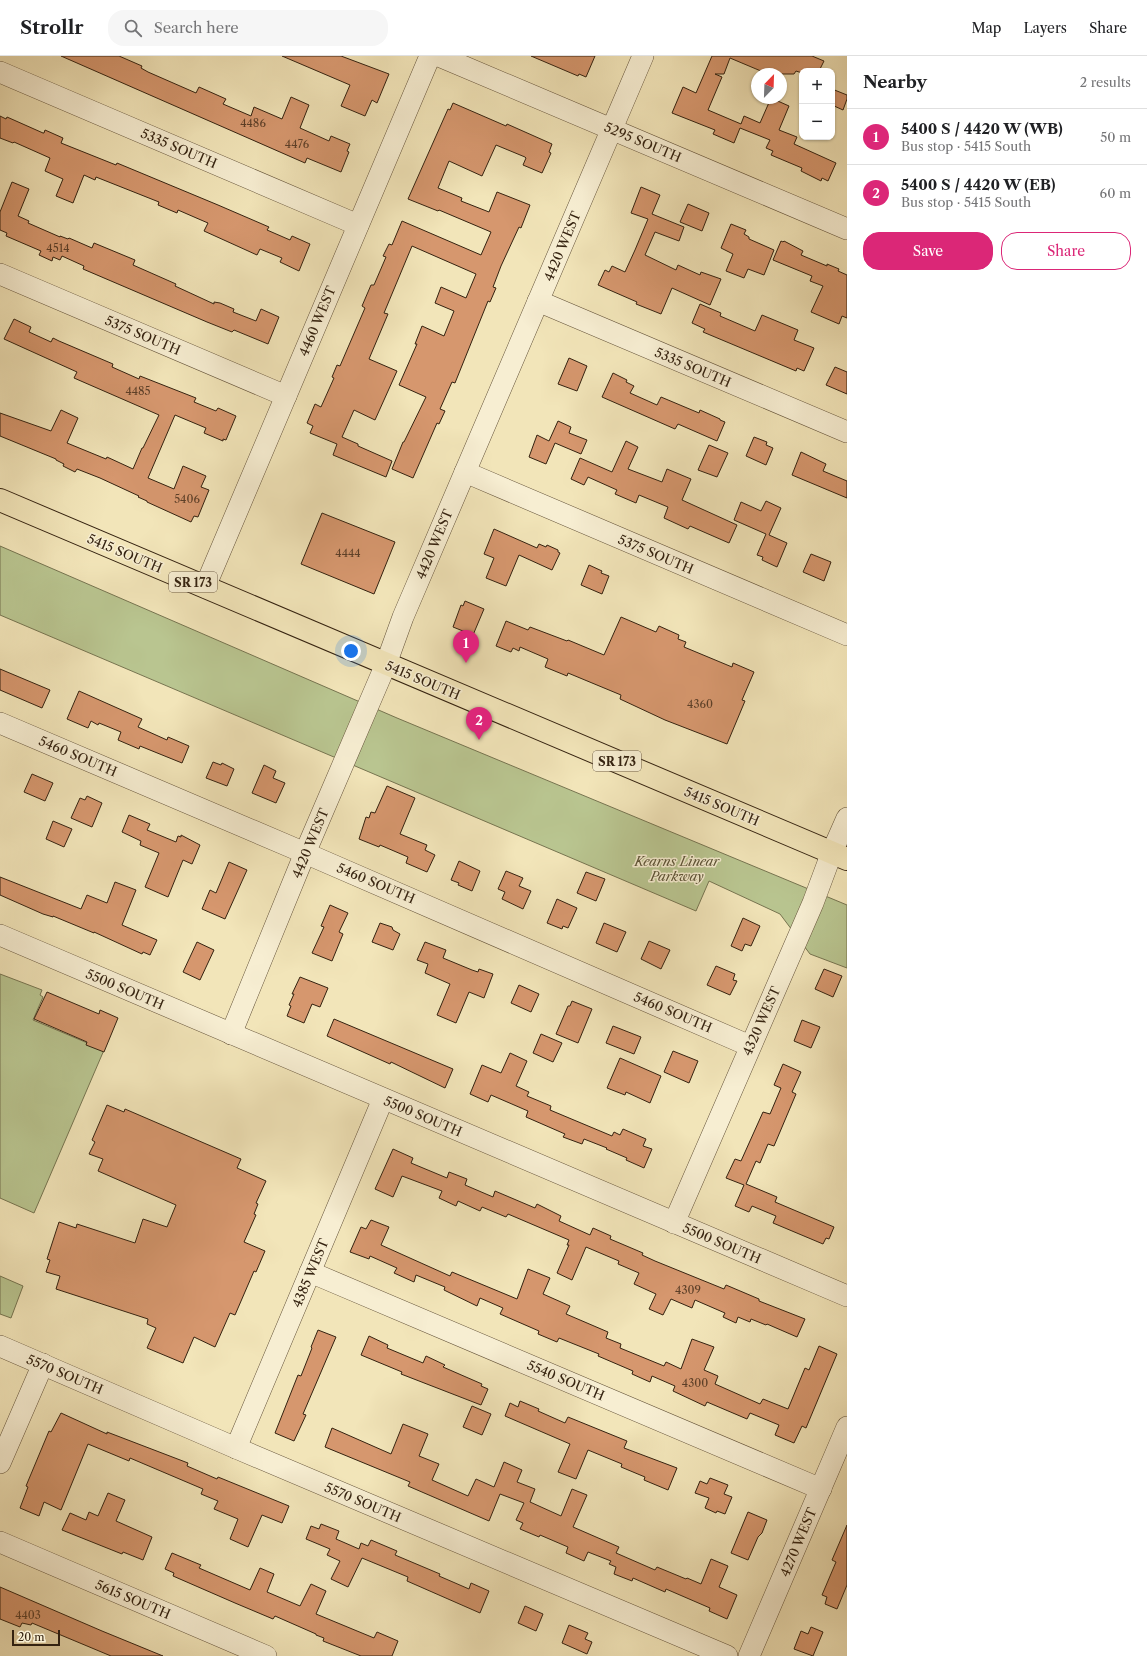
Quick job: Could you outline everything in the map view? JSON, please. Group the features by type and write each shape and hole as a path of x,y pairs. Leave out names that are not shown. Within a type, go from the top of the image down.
{"main road":[{"name":"5415 SOUTH","path":"0,500 839,855"}],"street":[{"name":"4460 WEST","path":"205,587 430,56"},
{"name":"5295 SOUTH","path":"439,56 847,229"},
{"name":"4420 WEST","path":"231,1034 305,853 386,664 405,614 643,56"},
{"name":"5335 SOUTH","path":"0,72 358,225"},
{"name":"5375 SOUTH","path":"0,274 286,396"},
{"name":"5335 SOUTH","path":"538,301 847,432"},
{"name":"5375 SOUTH","path":"465,472 847,636"},
{"name":"5460 SOUTH","path":"0,723 305,853 750,1046"},
{"name":"4320 WEST","path":"674,1222 813,903 839,855 847,818"},
{"name":"5500 SOUTH","path":"0,935 847,1296"},
{"name":"4385 WEST","path":"236,1448 383,1099"},
{"name":"5540 SOUTH","path":"310,1272 821,1489"},
{"name":"5570 SOUTH","path":"0,1346 236,1448 727,1656"},
{"path":"0,1464 43,1364"},
{"name":"4270 WEST","path":"749,1656 847,1427"},
{"name":"5615 SOUTH","path":"0,1542 266,1656"}],"green space":[{"name":"Kearns Linear Parkway","path":"0,546 397,718 847,905 847,968 810,954 780,914 709,881 696,911 0,615"},
{"path":"0,974 42,990 40,995 43,997 33,1020 104,1050 34,1213 0,1198"},
{"path":"0,1276 23,1286 11,1318 0,1314"}],"building":[{"path":"61,56 119,56 142,66 141,68 148,72 196,93 199,87 226,99 223,104 251,116 254,107 282,119 291,97 309,105 300,128 329,141 331,136 350,144 347,151 349,152 341,172 307,158 305,163"},
{"path":"282,56 341,56 389,74 377,103 372,100 365,116 341,106 350,85"},
{"path":"531,56 595,56 586,77 579,74 578,76"},
{"path":"712,56 812,56 824,61 820,68 799,68 799,72 796,71 794,74 787,74 787,68 754,68 730,58 724,74 715,74 722,77 708,110 741,124 744,116 760,123 768,104 784,104 789,106 779,130 797,137 794,144 836,163 828,181 822,178 821,181 801,171 802,168 771,155 773,151 766,148 770,140 740,128 734,143 713,134 715,130 672,113 683,87 696,93"},
{"path":"835,90 847,95 843,110 835,106"},
{"path":"453,103 506,126 507,124 552,144 549,152 551,153 542,173 523,165 526,158 525,157 496,145 482,176 449,161 438,188 462,198 461,201 489,212 497,192 530,205 521,228 519,227 501,266 493,287 496,288 490,302 488,301 455,383 452,382 440,409 445,411 439,424 437,423 413,478 392,469 403,442 426,397 399,385 417,344 415,344 422,326 444,336 454,311 435,303 441,287 466,298 476,274 412,246 384,313 388,314 369,359 397,371 375,420 354,410 342,437 392,461 386,477 333,455 337,444 310,433 313,426 307,423 315,404 321,407 334,378 332,377 337,365 340,366 365,308 362,306 371,285 374,285 386,257 383,256 389,244 392,245 402,221 481,255 491,232 439,210 438,211 408,199 448,109 450,110"},
{"path":"0,116 6,119 7,117 43,133 45,130 63,138 61,143 116,165 117,163 218,205 269,227 267,230 290,240 292,236 310,244 299,271 280,262 282,258 260,249 257,255 204,231 208,223 178,210 177,213 158,205 159,202 96,177 95,180 84,175 73,203 56,196 63,179 45,171 50,158 14,142 13,143 0,138"},
{"path":"12,182 29,189 18,216 29,221 28,223 60,237 69,238 92,248 94,243 135,260 133,265 176,284 175,286 214,304 214,302 220,303 234,309 233,312 256,321 261,309 279,317 268,344 234,330 232,332 207,322 83,269 84,266 62,256 60,260 53,257 52,261 39,255 41,251 6,236 7,233 0,230 0,212"},
{"path":"641,187 660,195 652,214 684,227 679,241 655,232 645,255 676,270 678,265 700,275 701,272 721,279 710,305 672,288 661,314 636,304 637,302 598,285 605,270 609,272 612,266 625,272 635,250 648,219 631,213"},
{"path":"688,204 709,213 702,231 680,222"},
{"path":"731,224 746,230 744,234 749,237 749,239 774,250 764,275 748,269 744,278 726,271 733,254 721,248"},
{"path":"781,241 784,241 803,251 801,255 827,266 827,264 839,269 838,271 847,275 847,318 842,316 839,324 811,312 823,286 810,281 812,276 773,260"},
{"path":"700,304 721,313 720,316 755,331 762,315 798,330 794,340 814,348 804,371 797,368 796,371 703,332 705,329 692,323"},
{"path":"14,319 31,327 29,332 51,342 53,338 113,364 112,367 139,379 140,376 196,398 194,402 216,411 218,408 236,416 226,440 223,439 223,441 204,433 206,428 175,415 148,478 174,489 183,466 206,476 201,487 209,490 198,517 194,516 191,522 100,478 77,469 75,472 63,466 64,464 56,459 0,436 0,413 51,431 61,410 78,418 67,443 106,459 107,457 133,469 159,415 74,378 77,372 4,339"},
{"path":"569,358 587,366 577,391 558,384"},
{"path":"835,367 847,372 847,394 826,385"},
{"path":"613,373 627,380 626,382 634,386 630,393 657,405 661,397 699,413 700,410 725,422 717,441 678,424 675,429 602,397"},
{"path":"558,421 571,427 569,433 587,440 581,454 555,443 546,464 529,457 537,435 549,441"},
{"path":"754,437 767,442 766,445 773,448 766,465 746,456"},
{"path":"626,441 638,447 628,469 662,482 667,469 691,479 682,500 737,525 729,543 690,526 688,529 664,518 668,507 639,495 636,503 615,494 617,490 588,477 584,485 571,479 580,458 612,472"},
{"path":"709,445 728,453 717,477 698,470"},
{"path":"801,452 826,464 823,471 847,481 847,498 792,475"},
{"path":"766,501 781,508 769,535 787,543 777,567 762,560 763,557 757,555 766,534 734,520 741,502 761,511"},
{"path":"322,513 395,542 374,594 301,564"},
{"path":"494,529 537,548 539,544 546,547 547,545 558,550 560,553 552,570 519,555 506,586 486,578 494,558 484,554"},
{"path":"811,554 831,562 824,581 803,572"},
{"path":"589,565 602,571 601,573 609,576 602,594 581,585"},
{"path":"465,601 484,609 473,635 453,627 461,605 463,606"},
{"path":"621,617 656,632 659,626 679,635 678,639 686,642 684,647 732,667 733,663 754,672 742,700 745,701 727,744 665,720 620,699 621,695 568,673 567,676 545,667 548,659 520,647 519,651 513,648 511,652 496,646 506,621 528,630 530,627 567,641 568,640 604,655"},
{"path":"0,669 50,690 42,708 0,690"},
{"path":"79,691 142,719 138,727 167,740 168,737 189,746 182,763 140,746 139,749 118,740 121,732 99,723 98,725 91,721 88,728 67,719"},
{"path":"213,762 221,765 222,763 234,769 227,786 206,778"},
{"path":"264,765 276,771 273,778 285,783 276,803 252,793"},
{"path":"32,774 53,783 45,801 24,792"},
{"path":"387,786 415,798 400,834 427,845 425,850 435,855 427,872 406,863 408,857 380,845 379,847 359,839 366,817 369,818 371,812 375,813"},
{"path":"87,796 102,803 92,827 71,818 80,798 85,800"},
{"path":"129,815 150,824 147,830 176,842 178,836 181,837 181,835 200,845 192,864 183,860 168,897 145,887 159,853 140,845 141,841 122,832"},
{"path":"53,821 72,829 64,847 46,839"},
{"path":"459,861 480,871 472,891 451,880"},
{"path":"229,862 247,870 225,919 202,909 210,890 216,893"},
{"path":"506,871 523,878 519,886 531,891 523,909 502,899 505,892 498,889"},
{"path":"586,872 605,879 596,901 577,893"},
{"path":"0,877 81,909 87,895 107,903 115,882 136,890 122,925 157,940 150,955 143,952 142,954 94,932 53,916 43,914 0,895"},
{"path":"557,899 577,908 568,928 563,926 562,929 547,923"},
{"path":"330,905 348,913 339,932 343,934 332,961 312,953 324,927 321,926"},
{"path":"743,918 760,926 751,946 745,944 742,951 731,946"},
{"path":"380,923 392,927 393,930 400,934 393,950 372,942"},
{"path":"604,923 626,932 617,952 596,943"},
{"path":"649,941 670,950 661,969 641,959"},
{"path":"197,942 214,950 200,980 183,972"},
{"path":"425,942 446,950 443,958 478,972 479,969 493,974 484,998 469,992 456,1023 437,1015 450,984 425,973 428,964 417,960"},
{"path":"716,966 735,974 733,980 737,981 730,995 707,985"},
{"path":"824,969 842,976 833,997 815,989"},
{"path":"300,977 328,988 320,1007 312,1004 304,1023 287,1016 291,1006 289,1005 294,994 292,994"},
{"path":"519,985 539,994 531,1012 511,1003"},
{"path":"47,992 99,1014 100,1010 118,1018 104,1052 86,1045 87,1042 34,1019"},
{"path":"572,1001 592,1009 578,1043 556,1034 568,1006 570,1006"},
{"path":"334,1019 453,1069 445,1088 391,1062 390,1064 327,1036"},
{"path":"802,1020 820,1027 811,1048 794,1041"},
{"path":"613,1026 641,1037 634,1054 606,1043"},
{"path":"541,1034 562,1043 553,1062 533,1053"},
{"path":"673,1051 698,1061 689,1083 664,1072"},
{"path":"510,1053 527,1061 516,1086 529,1092 527,1096 551,1106 550,1110 612,1136 614,1132 620,1135 623,1129 646,1139 643,1146 652,1149 644,1168 626,1160 627,1158 606,1149 607,1148 584,1139 582,1144 563,1137 565,1134 526,1117 528,1111 491,1095 488,1102 470,1094 482,1065 501,1073"},
{"path":"620,1058 661,1076 650,1103 626,1092 625,1095 607,1088"},
{"path":"783,1064 801,1072 792,1092 796,1094 774,1146 768,1144 760,1163 756,1161 746,1184 777,1197 775,1202 834,1227 829,1239 826,1238 823,1244 773,1223 776,1216 752,1206 749,1212 735,1206 744,1185 726,1178 735,1159 741,1161 763,1112 770,1114 781,1088 774,1085"},
{"path":"107,1105 124,1112 125,1109 241,1159 237,1168 266,1181 256,1203 258,1204 254,1214 256,1215 244,1242 265,1251 256,1272 254,1271 235,1315 230,1313 215,1347 194,1337 183,1363 147,1348 156,1328 147,1324 148,1319 56,1289 60,1276 46,1272 50,1260 47,1259 59,1222 76,1228 77,1224 135,1243 143,1219 167,1227 176,1205 98,1171 103,1159 89,1154 95,1142 92,1140"},
{"path":"393,1149 413,1158 411,1163 447,1178 449,1172 467,1179 465,1185 493,1197 495,1191 535,1208 537,1204 561,1216 559,1221 590,1235 593,1228 611,1236 610,1239 643,1253 642,1255 655,1261 724,1289 726,1285 759,1299 759,1301 805,1319 797,1337 751,1319 750,1322 738,1317 736,1323 723,1317 725,1313 695,1300 692,1308 671,1299 663,1315 649,1309 656,1294 634,1284 639,1273 618,1264 619,1261 586,1247 572,1280 557,1273 569,1245 567,1245 569,1240 508,1214 506,1217 482,1207 480,1211 458,1201 456,1206 439,1198 442,1191 402,1176 393,1197 375,1189"},
{"path":"371,1220 389,1227 381,1245 450,1276 452,1272 517,1299 528,1269 550,1278 543,1294 570,1306 566,1314 608,1332 606,1338 621,1344 620,1348 664,1366 666,1362 681,1369 692,1339 714,1347 704,1370 718,1376 715,1384 760,1404 763,1399 788,1409 805,1368 809,1370 819,1346 837,1354 806,1428 802,1426 794,1443 775,1435 779,1425 750,1413 747,1419 707,1402 705,1406 673,1391 675,1386 652,1376 650,1382 632,1374 633,1371 598,1356 599,1354 559,1338 557,1342 538,1334 539,1331 500,1314 503,1308 480,1298 477,1306 444,1290 445,1287 416,1275 414,1282 394,1273 397,1268 370,1256 369,1259 350,1252 361,1227 366,1229"},
{"path":"318,1330 336,1337 303,1414 306,1415 294,1441 275,1433 298,1375 301,1376"},
{"path":"369,1336 388,1345 387,1348 423,1363 426,1356 445,1365 443,1367 482,1384 481,1386 488,1389 481,1405 401,1374 402,1372 361,1355"},
{"path":"520,1401 565,1423 568,1417 627,1441 624,1448 677,1468 668,1490 644,1480 645,1477 621,1467 622,1464 588,1450 576,1479 558,1472 570,1444 505,1416 510,1403 518,1407"},
{"path":"472,1406 491,1414 482,1435 463,1427"},
{"path":"61,1413 107,1434 107,1432 188,1463 187,1466 217,1479 218,1477 289,1506 282,1523 262,1515 248,1547 230,1539 238,1519 214,1509 218,1501 201,1494 203,1489 130,1458 129,1461 88,1444 61,1510 44,1502 39,1516 20,1508 28,1487 26,1486 49,1431 51,1432"},
{"path":"403,1424 428,1434 419,1456 439,1464 432,1480 468,1496 476,1479 494,1487 504,1462 522,1470 517,1482 535,1489 530,1502 561,1516 572,1489 587,1495 573,1527 619,1547 616,1553 655,1570 657,1567 701,1584 711,1559 728,1566 719,1587 737,1595 727,1619 709,1611 710,1608 666,1589 665,1592 633,1578 632,1581 614,1574 616,1567 609,1564 611,1561 588,1552 584,1561 566,1553 568,1547 540,1535 539,1537 520,1529 523,1523 516,1520 524,1503 500,1494 489,1521 408,1486 410,1482 325,1447 332,1428 391,1454"},
{"path":"710,1478 728,1485 724,1494 732,1497 725,1514 717,1511 716,1513 705,1508 709,1498 695,1493 700,1481 707,1484"},
{"path":"108,1493 125,1500 116,1521 152,1537 143,1560 123,1552 122,1554 62,1530 70,1513 86,1520 89,1512 98,1516"},
{"path":"748,1512 767,1520 748,1560 731,1553"},
{"path":"321,1524 339,1531 336,1539 359,1549 361,1543 368,1546 371,1540 397,1551 395,1555 440,1574 439,1576 469,1589 471,1583 489,1591 480,1613 407,1581 408,1577 362,1558 348,1587 331,1579 340,1561 327,1555 330,1549 306,1539 311,1526 319,1529"},
{"path":"847,1525 847,1585 837,1609 825,1604 827,1597 822,1595 836,1562 832,1560"},
{"path":"172,1553 201,1565 199,1568 250,1590 260,1568 274,1574 267,1592 300,1606 311,1584 326,1591 316,1614 374,1638 377,1632 398,1641 392,1656 361,1656 323,1641 324,1638 275,1616 273,1619 173,1576 174,1573 165,1569"},
{"path":"0,1587 163,1656 111,1656 32,1623 31,1625 22,1623 20,1627 0,1619"},
{"path":"525,1606 543,1614 536,1631 518,1623"},
{"path":"569,1625 588,1633 585,1639 592,1642 587,1654 562,1643"},
{"path":"811,1627 823,1632 813,1656 794,1649 801,1631 808,1634"}],"place":[{"name":"5400 S / 4420 W (WB)","path":"466,663"},
{"name":"5400 S / 4420 W (EB)","path":"479,740"}]}
